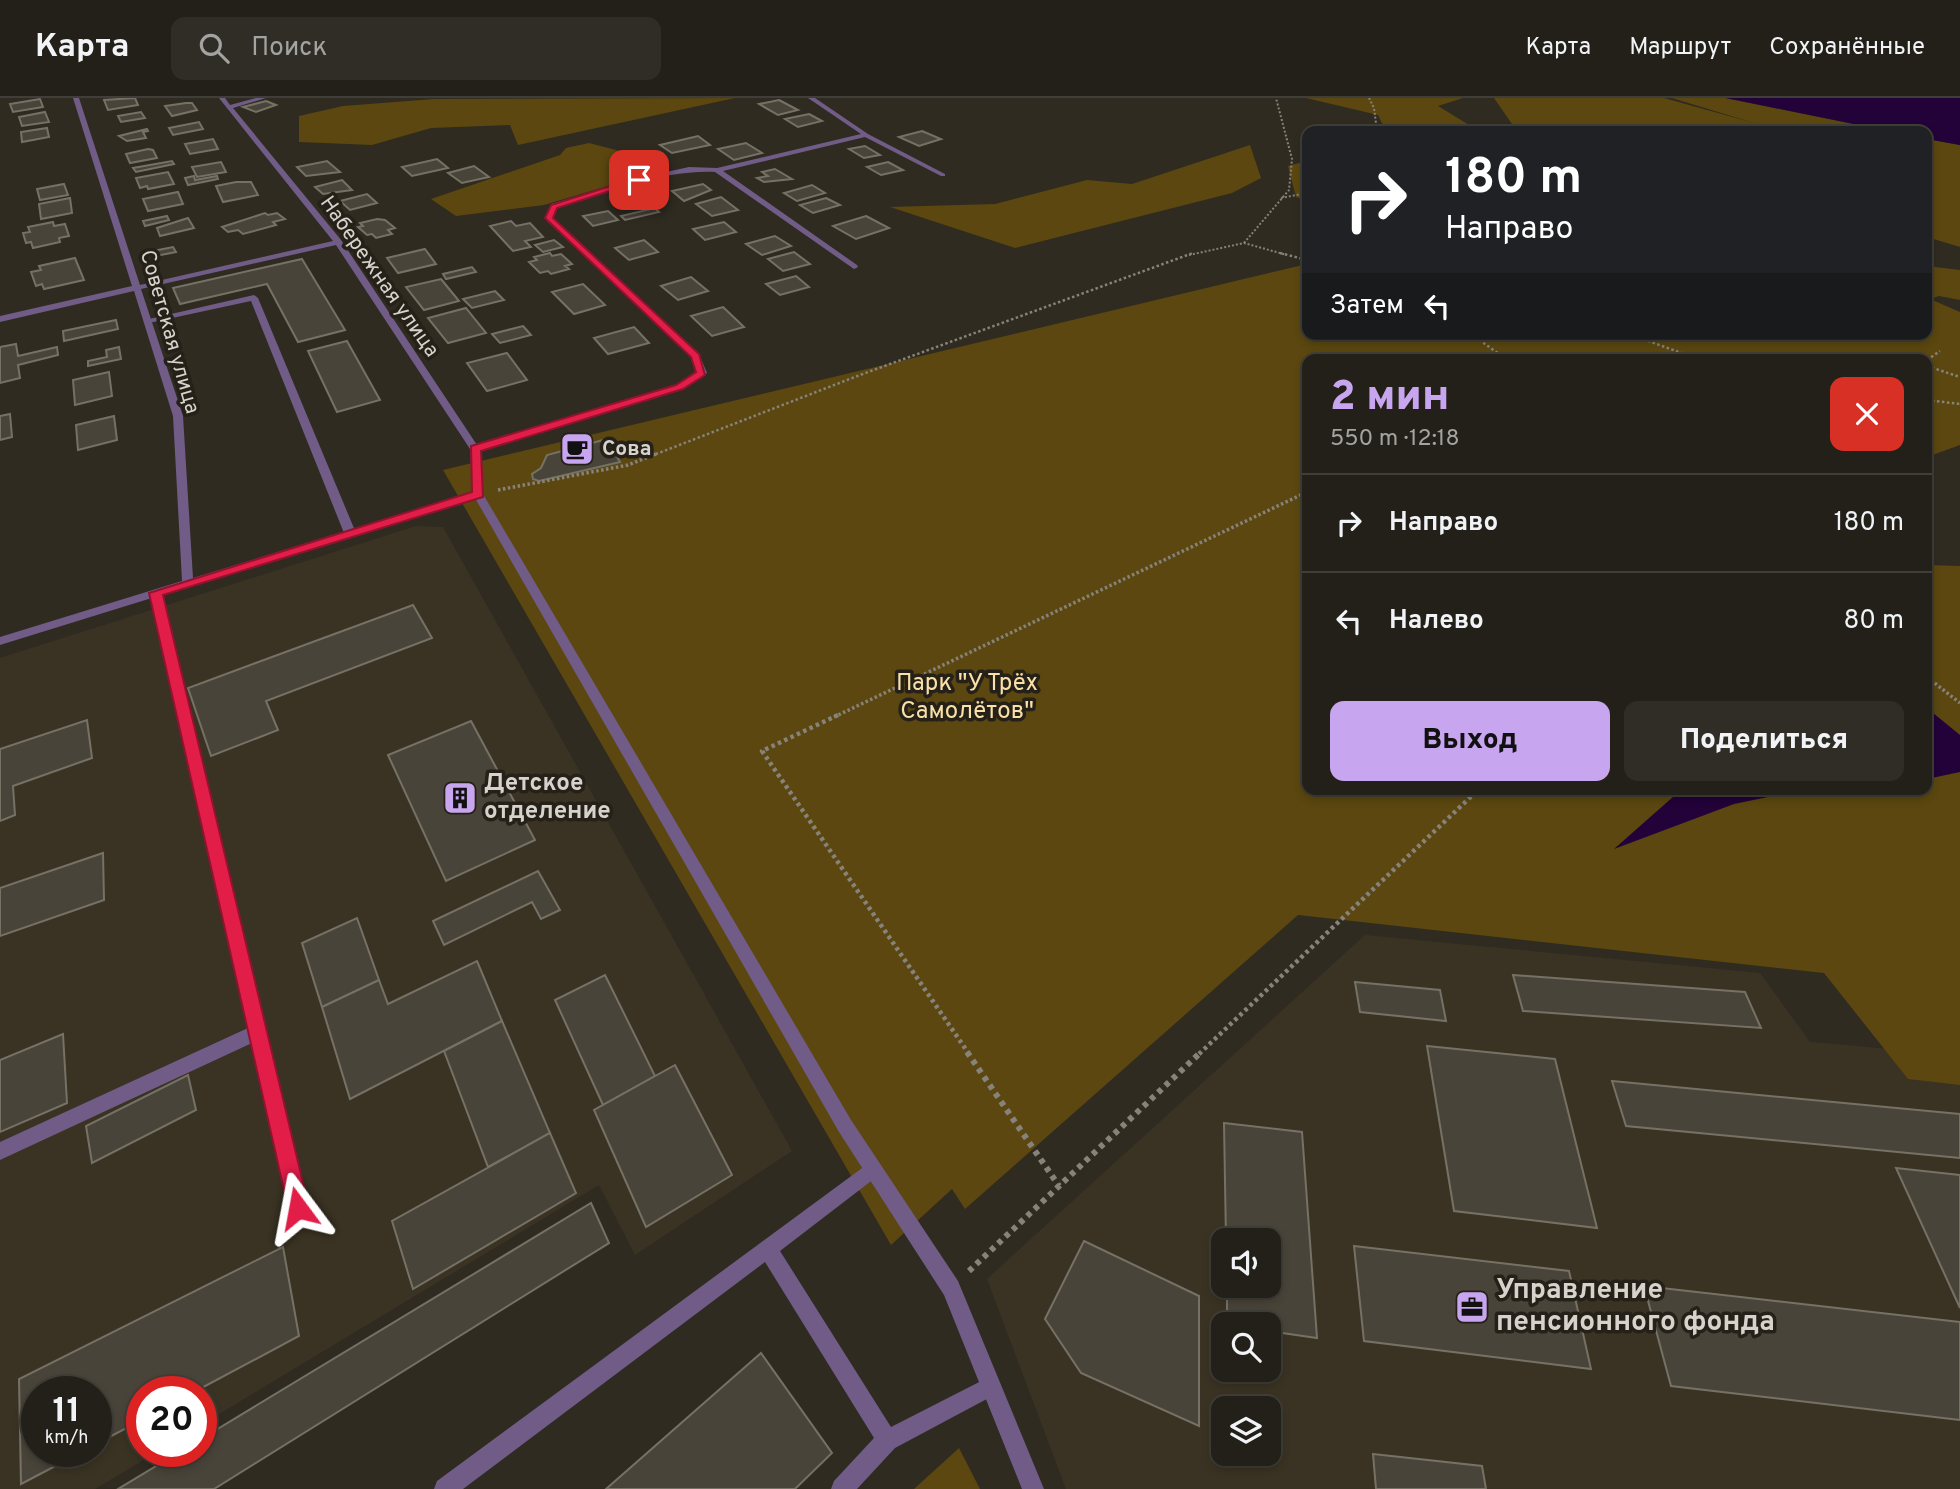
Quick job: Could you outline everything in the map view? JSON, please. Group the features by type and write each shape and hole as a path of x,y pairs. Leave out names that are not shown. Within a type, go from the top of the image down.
{"street":[{"name":"Советская улица","path":"76,98 139,287 178,416 188,583"},
{"name":"Набережная улица","path":"222,98 338,242 475,449"},
{"path":"228,107 263,98"},
{"path":"811,98 866,135 943,175"},
{"path":"866,135 718,170 689,169 594,192 554,206 549,218 696,356 702,373 680,387 475,449 478,494 873,1169 951,1288 1033,1489"},
{"path":"718,170 854,267"},
{"path":"0,318 338,242"},
{"path":"149,320 254,298 350,533"},
{"path":"0,641 478,494"},
{"path":"156,593 298,1208"},
{"path":"0,1151 258,1032"},
{"path":"445,1489 873,1169"},
{"path":"767,1248 887,1440"},
{"path":"842,1489 887,1440 990,1385"}],"path":[{"path":"1244,243 1289,190 1292,159 1276,98"},
{"path":"1369,98 1374,108 1376,126"},
{"path":"1282,198 1302,194"},
{"path":"478,494 628,465 860,375 1201,250 1244,243 1302,259"},
{"path":"1479,340 1499,354"},
{"path":"1646,340 1684,354"},
{"path":"1932,357 1940,351"},
{"path":"1932,368 1960,377"},
{"path":"1932,401 1960,404"},
{"path":"1059,1186 762,751 1302,494"},
{"path":"1932,681 1960,703"},
{"path":"951,1288 1473,795"}],"shaded area":[{"path":"1726,98 1960,98 1960,145 1932,140 1932,126 1863,126"},
{"path":"416,526 443,527 792,1151 635,1255 599,1185 217,1415 217,1376 126,1376 126,1467 132,1467 95,1489 0,1489 0,658"},
{"path":"1932,712 1960,735 1960,772 1932,778"},
{"path":"1675,795 1778,795 1734,804 1614,849"},
{"path":"1365,935 1760,973 1810,1042 1960,1055 1960,1489 1066,1489 987,1279"}],"green space":[{"path":"735,98 518,145 510,125 431,128 372,145 299,142 299,116 343,106 434,99"},
{"path":"1306,98 1463,98 1438,106 1471,126 1384,126 1378,115"},
{"path":"1494,98 1664,98 1754,123 1672,98 1725,98 1863,126 1493,126 1512,124"},
{"path":"1932,140 1960,145 1960,247 1932,239"},
{"path":"589,143 662,162 655,172 544,205 456,216 431,199 560,155 566,148"},
{"path":"1250,145 1261,178 1232,193 1015,248 890,207 995,204 1087,180 1132,184"},
{"path":"1302,162 1302,199 1296,197 1288,166"},
{"name":"Парк \"У Трёх Самолётов\"","path":"1302,265 1302,340 1932,340 1932,300 1960,312 1960,445 1932,455 1932,354 1302,354 1302,795 1932,795 1932,565 1960,566 1960,1085 1908,1079 1824,973 1298,915 965,1209 952,1189 891,1245 443,470"},
{"name":"Парк \"У Трёх Самолётов\"","path":"1932,267 1960,270 1960,300 1939,296 1932,298"},
{"path":"959,1448 980,1489 914,1489"}],"building":[{"path":"135,98 138,105 108,110 104,100"},
{"path":"40,99 43,107 13,112 10,104"},
{"path":"779,100 798,110 778,115 759,104"},
{"path":"266,101 276,105 256,112 243,107"},
{"path":"192,103 197,110 172,116 165,106"},
{"path":"45,112 49,122 22,126 19,117"},
{"path":"141,112 145,118 121,122 118,116"},
{"path":"809,114 822,121 798,127 785,119"},
{"path":"199,122 203,129 173,135 169,128"},
{"path":"47,128 49,137 22,142 21,132"},
{"path":"147,129 148,131 143,132 146,138 127,141 119,136"},
{"path":"922,131 941,139 919,146 899,137"},
{"path":"698,136 710,145 672,153 660,145"},
{"path":"213,139 218,149 190,154 185,144"},
{"path":"746,143 762,153 734,160 718,149"},
{"path":"865,146 880,155 864,158 849,149"},
{"path":"153,150 157,158 130,163 126,154"},
{"path":"437,159 448,168 412,176 402,167"},
{"path":"172,161 174,164 136,172 133,168"},
{"path":"327,161 340,172 306,176 297,167"},
{"path":"221,162 226,172 197,177 192,167"},
{"path":"888,162 903,170 881,175 867,167"},
{"path":"474,166 489,177 462,183 448,173"},
{"path":"775,169 792,179 764,182 757,178 768,176 762,172"},
{"path":"168,172 174,184 140,188 136,178"},
{"path":"194,176 195,180 217,176 218,179 188,185 185,178"},
{"path":"342,180 352,190 323,194 315,187"},
{"path":"251,182 258,195 223,202 216,186"},
{"path":"64,184 68,195 40,200 37,189"},
{"path":"703,184 711,190 684,201 672,191"},
{"path":"812,185 825,193 797,201 784,193"},
{"path":"178,192 183,204 148,211 143,199"},
{"path":"367,194 377,203 350,210 340,201"},
{"path":"721,197 738,210 712,216 696,204"},
{"path":"70,198 72,213 41,219 39,204"},
{"path":"826,198 840,205 813,213 800,205"},
{"path":"655,208 659,212 625,220 621,216"},
{"path":"608,211 618,220 593,226 583,216"},
{"path":"265,213 277,213 285,219 273,222 276,225 243,234 238,230 228,232 222,227"},
{"path":"167,216 169,220 145,226 143,221"},
{"path":"866,216 889,228 856,239 833,226"},
{"path":"188,218 194,228 160,236 157,228"},
{"path":"385,220 395,228 388,230 392,234 376,238 372,234 367,235 358,227 363,226 360,223"},
{"path":"511,221 516,226 530,223 543,237 525,241 531,247 513,251 490,226"},
{"path":"53,222 54,226 65,224 69,236 59,238 60,242 33,248 31,242 26,243 23,233 30,232 28,227"},
{"path":"724,222 736,232 705,240 693,229"},
{"path":"775,236 791,246 762,255 746,244"},
{"path":"554,240 563,247 543,252 535,245"},
{"path":"644,240 658,252 629,260 615,248"},
{"path":"173,247 176,252 156,256 153,251"},
{"path":"425,249 436,264 398,273 387,258"},
{"path":"794,252 810,264 783,271 768,259"},
{"path":"550,253 552,256 561,254 572,264 565,266 569,269 551,274 548,271 540,273 529,262 537,260 534,257"},
{"path":"75,258 84,280 44,289 42,284 36,286 31,272 41,270 39,266"},
{"path":"302,259 345,330 298,342 267,284 180,304 173,288"},
{"path":"472,267 476,272 446,279 443,274"},
{"path":"796,276 809,287 780,295 766,284"},
{"path":"691,277 708,291 678,300 661,286"},
{"path":"441,279 459,301 424,310 406,287"},
{"path":"583,284 605,305 574,314 552,292"},
{"path":"495,291 504,300 472,308 463,299"},
{"path":"723,307 744,327 712,336 691,316"},
{"path":"466,308 486,333 448,343 428,318"},
{"path":"116,320 118,329 64,341 63,331"},
{"path":"523,326 531,335 500,343 492,334"},
{"path":"634,327 649,343 608,354 594,338"},
{"path":"347,341 380,400 337,412 308,351"},
{"path":"16,344 18,356 57,347 58,355 18,365 20,378 0,383 0,347"},
{"path":"119,347 121,359 88,366 88,361 107,357 106,350"},
{"path":"507,353 527,380 487,391 467,363"},
{"path":"109,372 112,396 75,405 73,380"},
{"path":"10,414 12,437 0,440 0,416"},
{"path":"114,416 117,440 78,450 76,425"},
{"path":"607,439 620,462 539,481 533,479 532,474 541,468 547,455"},
{"path":"413,605 432,638 266,701 278,730 211,756 188,688"},
{"path":"87,720 92,758 13,786 15,815 0,821 0,749"},
{"name":"Детское отделение","path":"471,721 535,840 446,881 388,755"},
{"path":"103,853 104,900 0,936 0,888"},
{"path":"538,871 560,910 541,919 532,902 444,945 433,921"},
{"path":"357,918 379,980 322,1007 302,943"},
{"path":"477,961 502,1021 350,1099 322,1007 379,980 388,1004"},
{"path":"605,975 655,1076 603,1105 555,1000"},
{"path":"1513,975 1745,992 1761,1028 1523,1011"},
{"path":"1355,982 1440,990 1446,1021 1360,1012"},
{"path":"502,1021 550,1133 488,1167 444,1051"},
{"path":"63,1034 67,1103 0,1132 0,1060"},
{"path":"1427,1046 1555,1059 1597,1228 1454,1211"},
{"path":"675,1065 732,1175 646,1227 594,1110"},
{"path":"188,1075 196,1110 92,1163 86,1126"},
{"path":"1612,1081 1960,1114 1960,1158 1626,1126"},
{"path":"1224,1123 1302,1132 1317,1338 1281,1333 1281,1312 1227,1312 1227,1298 1281,1298 1281,1228 1226,1228"},
{"path":"550,1133 576,1193 413,1289 392,1221"},
{"path":"1896,1168 1960,1175 1960,1308"},
{"path":"591,1203 609,1243 214,1489 118,1489 154,1467 217,1467 217,1429"},
{"path":"1084,1241 1199,1296 1199,1426 1081,1373 1045,1319"},
{"path":"1354,1246 1569,1271 1591,1369 1364,1341"},
{"path":"283,1247 299,1336 217,1380 217,1376 126,1376 126,1428 112,1436 112,1376 25,1376"},
{"path":"1644,1286 1960,1322 1960,1420 1671,1386"},
{"path":"761,1353 832,1453 795,1489 606,1489"},
{"path":"21,1378 21,1467 53,1467 21,1484 19,1379"},
{"path":"1373,1454 1482,1466 1486,1489 1376,1489"}],"place":[{"name":"Сова","path":"577,449"},
{"name":"Детское отделение","path":"460,798"},
{"name":"Управление пенсионного фонда","path":"1472,1307"}],"route":[{"path":"298,1208 156,593 478,494 475,449 680,387 702,373 696,356 549,218 554,206 639,180"}]}
